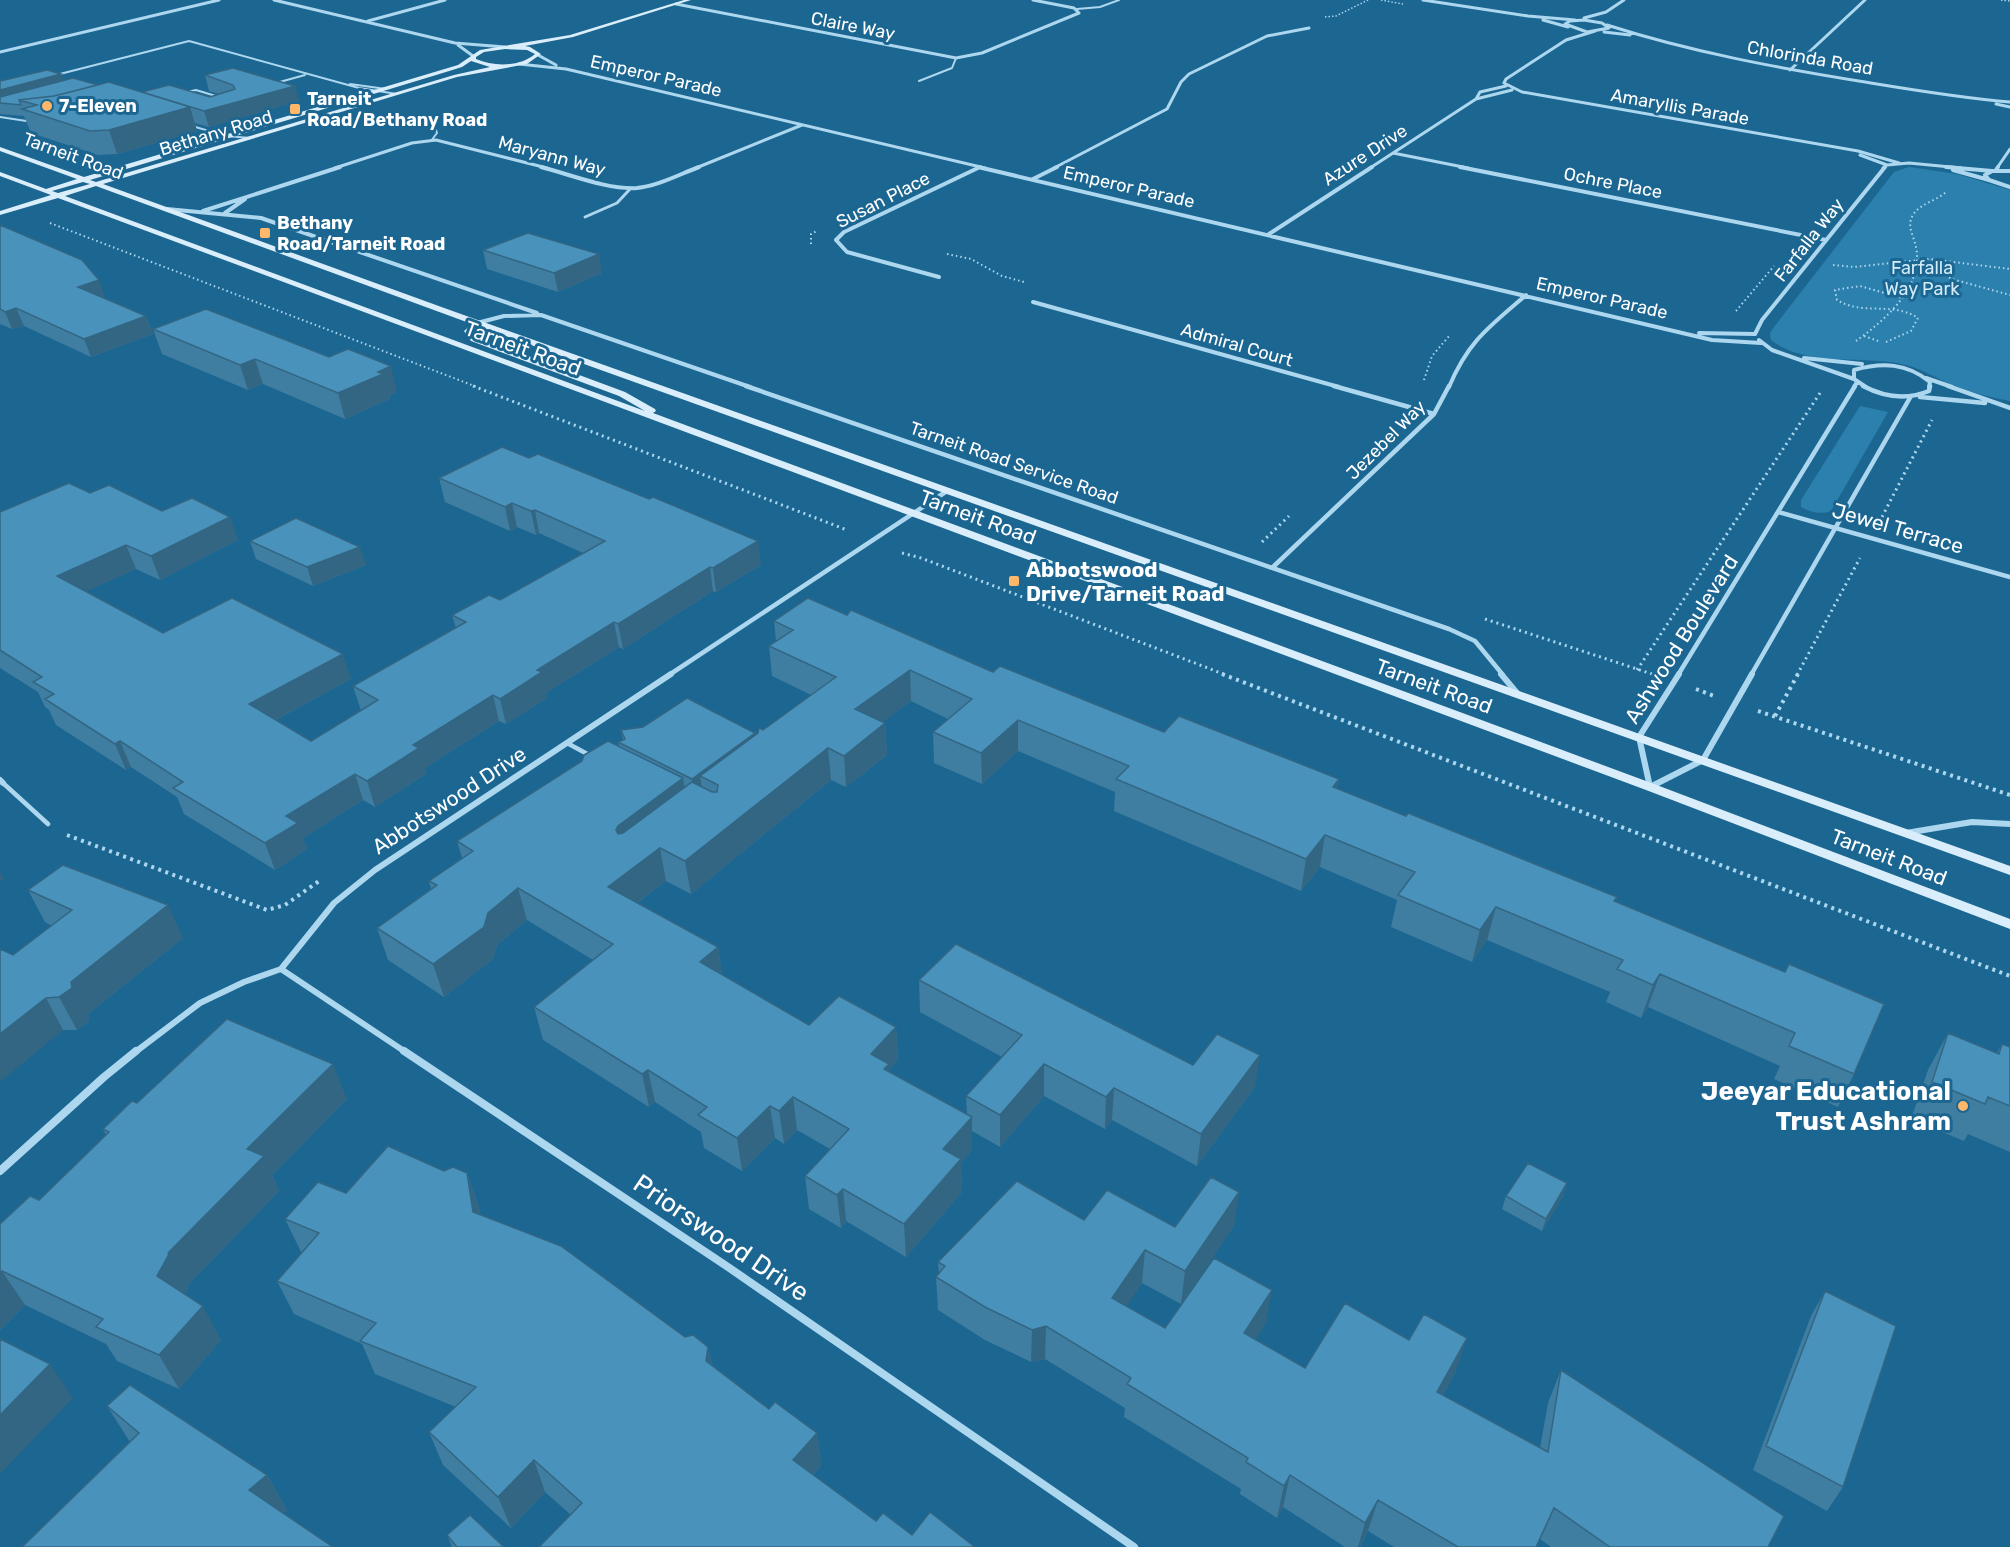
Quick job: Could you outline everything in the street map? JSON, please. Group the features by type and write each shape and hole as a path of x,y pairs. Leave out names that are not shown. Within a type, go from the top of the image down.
{"main road":[{"path":"473,56 473,60 483,64 513,64 538,55 547,46 571,36 689,0"},
{"path":"508,47 571,36"},
{"path":"508,47 534,49 538,55"},
{"name":"Bethany Road","path":"0,206 453,68 489,49 508,47"},
{"name":"Bethany Road","path":"0,213 456,76 513,64"},
{"name":"Tarneit Road","path":"0,149 477,323 2010,871"},
{"name":"Tarneit Road","path":"0,174 1650,787 2010,924"},
{"path":"477,323 468,331 474,339 622,394 684,429"}],"street":[{"path":"0,52 219,0"},
{"path":"274,0 455,43 508,47"},
{"path":"364,22 445,0"},
{"name":"Claire Way","path":"676,4 956,58 972,56 1079,13 1077,9 1033,0"},
{"path":"1423,0 1528,16 1576,20"},
{"path":"1566,40 1568,27 1566,22 1606,12 1624,0"},
{"path":"1790,70 1865,0"},
{"path":"1514,90 1506,86 1504,81 1506,79 1566,40 1608,29 1606,12"},
{"path":"1528,16 1568,27"},
{"name":"Chlorinda Road","path":"1576,20 1606,24 1645,37 1790,70 2010,107"},
{"name":"Chlorinda Road","path":"1568,27 1645,37"},
{"path":"1033,179 1167,109 1181,80 1189,75 1267,36 1309,28"},
{"path":"455,43 473,56"},
{"name":"Emperor Parade","path":"538,55 566,69"},
{"name":"Emperor Parade","path":"513,64 566,69 1712,340 1761,343 1772,350 1856,380 1887,394 1913,396"},
{"name":"Azure Drive","path":"1476,99 1480,92 1506,86"},
{"name":"Azure Drive","path":"1269,234 1476,99 1514,90"},
{"name":"Amaryllis Parade","path":"1514,90 1867,152 1899,163"},
{"name":"Chlorinda Road","path":"1972,99 2010,102"},
{"name":"Maryann Way","path":"203,211 401,147 431,141 454,143 606,185 631,188 662,182 802,125"},
{"name":"Amaryllis Parade","path":"1843,149 1887,165 1899,163 2010,171"},
{"path":"1989,180 1985,175 1994,171 2010,149"},
{"name":"Ochre Place","path":"1393,153 1826,240"},
{"name":"Farfalla Way","path":"1755,334 1762,320 1887,165"},
{"name":"Susan Place","path":"939,278 847,252 836,240 844,232 980,166"},
{"name":"Amaryllis Parade","path":"1941,166 2010,187"},
{"name":"Maryann Way","path":"225,213 253,195"},
{"name":"Tarneit Road","path":"167,209 261,218 541,315"},
{"name":"Jezebel Way","path":"1273,567 1434,414 1450,389 1467,349 1527,295"},
{"name":"Admiral Court","path":"1033,302 1434,414"},
{"name":"Tarneit Road Service Road","path":"477,323 504,316 541,315 1468,636 1475,641 1517,693"},
{"name":"Emperor Parade","path":"1685,332 1755,334"},
{"path":"1755,334 1761,343"},
{"name":"Emperor Parade","path":"1792,357 1836,363 1874,364 1907,369 1924,377"},
{"path":"1856,380 1854,370 1874,364"},
{"path":"1650,787 1703,760 1913,396 1929,391 1930,382 1924,377"},
{"path":"1924,377 2010,408"},
{"name":"Ashwood Boulevard","path":"1650,787 1639,737 1778,512 1856,380"},
{"path":"1913,396 1994,404"},
{"name":"Abbotswood Drive","path":"281,969 334,903 375,870 947,490"},
{"name":"Jewel Terrace","path":"1778,512 2010,577"},
{"path":"1906,833 1972,822 2010,824"},
{"path":"0,1171 104,1077 159,1033 201,1004 244,982 281,969"},
{"name":"Priorswood Drive","path":"281,969 728,1267 1134,1547"}],"lane":[{"name":"Claire Way","path":"1077,9 1100,7 1119,0"},
{"path":"62,78 53,76 189,41 342,83 398,94"},
{"name":"Claire Way","path":"919,81 952,68 956,58"},
{"path":"273,84 308,74"},
{"path":"342,83 384,88 398,94"},
{"path":"184,93 196,90 226,99"},
{"path":"0,117 15,121 38,121"},
{"path":"189,125 226,136 251,138"},
{"path":"431,141 438,129 435,127"},
{"name":"Maryann Way","path":"585,217 626,199 631,188"},
{"path":"567,743 597,758"},
{"path":"1,781 48,824"}],"path":[{"path":"1321,19 1328,15 1336,16 1368,0"},
{"path":"1381,0 1404,4"},
{"path":"2001,0 2010,1"},
{"path":"40,219 848,531"},
{"path":"811,244 811,234 823,228"},
{"path":"937,254 971,259 1002,276 1024,282"},
{"path":"1917,259 1952,279 2010,295"},
{"path":"1810,261 1844,267 1917,259 1967,261 2010,269"},
{"path":"1882,343 1912,331 1917,326 1918,318 1909,312 1887,306 1862,308 1847,305 1837,300 1835,290 1845,286 1868,287 1902,298"},
{"path":"902,553 932,562 2010,976"},
{"path":"48,824 67,835 267,910 285,905 319,881 348,892"}],"green space":[{"name":"Farfalla Way Park","path":"1909,167 1957,174 2010,190 2010,401 1966,390 1908,365 1817,358 1785,349 1771,340 1770,333 1774,327 1894,172"},
{"path":"1860,406 1888,412 1831,511 1823,513 1801,507 1801,500"}],"building":[{"path":"233,68 295,86 204,111 142,92 169,85 210,97 235,89 233,85 205,75"},
{"path":"47,70 61,74 0,90 0,81"},
{"path":"73,78 98,85 54,96 19,100 21,105 0,103 0,97"},
{"path":"109,82 190,107 109,130 90,131 22,109 37,105 19,100 54,96"},
{"path":"0,225 82,260 99,280 78,287 146,316 84,339 16,308 5,312 0,309"},
{"path":"528,233 599,254 554,273 483,250"},
{"path":"206,309 329,357 348,349 391,366 378,372 383,374 338,393 255,359 240,365 153,329"},
{"path":"502,447 529,458 538,454 649,499 653,497 758,541 713,568 710,567 618,624 614,622 537,670 542,672 500,699 493,695 413,745 419,748 367,781 355,774 286,816 298,823 265,843 173,788 183,782 120,741 115,744 45,699 54,694 33,682 42,677 0,650 0,512 69,483 90,493 109,485 162,511 192,498 230,517 151,556 126,545 57,576 163,633 232,598 343,654 249,704 311,741 378,700 353,686 466,622 452,615 489,595 500,600 605,541 535,510 531,511 512,503 505,507 439,478"},
{"path":"296,518 360,547 307,567 250,541"},
{"path":"808,598 847,615 851,610 993,672 1000,666 1164,732 1179,716 1339,779 1333,787 1406,816 1408,813 1617,897 1614,901 1785,972 1789,964 1884,1004 1854,1074 1789,1046 1795,1033 1660,974 1653,985 1617,969 1623,960 1496,907 1480,930 1398,895 1415,872 1325,835 1306,859 1116,779 1129,766 1018,720 981,753 933,732 972,699 910,670 855,709 885,723 844,756 828,748 685,861 660,848 608,887 718,947 700,962 809,1025 839,996 896,1027 871,1054 889,1064 884,1069 972,1117 943,1149 961,1159 904,1224 843,1189 837,1195 805,1176 849,1129 793,1097 779,1111 770,1106 737,1138 698,1115 707,1107 648,1070 642,1074 534,1007 613,944 518,888 488,913 484,927 433,964 377,928 437,885 429,881 473,851 457,841 582,761 584,755 608,741 683,778 618,826 616,830 618,834 623,833 692,782 712,792 717,792 718,785 700,776 758,733 759,728 763,730 836,677 769,646 793,630 774,621"},
{"path":"687,698 755,733 692,779 618,742 625,739 621,730 643,727"},
{"path":"63,865 168,905 71,982 72,988 59,997 46,998 0,1034 0,949 13,955 72,910 28,890"},
{"path":"956,944 1193,1065 1217,1034 1260,1055 1201,1134 1114,1088 1106,1097 1044,1064 1000,1115 966,1096 1022,1035 919,980"},
{"path":"227,1019 333,1064 247,1149 264,1156 168,1253 157,1276 203,1306 159,1355 96,1327 103,1319 2,1271 0,1273 0,1224 30,1196 39,1200 109,1132 103,1129 132,1101 137,1103"},
{"path":"1948,1033 1999,1054 2002,1044 2010,1047 2010,1106 1988,1097 1985,1104 1932,1082"},
{"path":"388,1146 444,1171 453,1167 467,1173 473,1212 561,1246 685,1337 693,1335 708,1347 706,1361 769,1409 775,1402 817,1433 793,1460 876,1521 883,1513 912,1535 930,1512 975,1547 539,1547 582,1503 534,1460 498,1497 429,1432 476,1387 360,1341 376,1323 277,1281 319,1233 285,1219 318,1182 346,1193"},
{"path":"1528,1163 1567,1183 1546,1219 1506,1196"},
{"path":"1211,1177 1239,1192 1185,1271 1145,1250 1112,1298 1165,1328 1214,1258 1272,1290 1244,1333 1305,1368 1345,1303 1409,1340 1424,1314 1467,1338 1437,1392 1548,1452 1561,1370 1784,1516 1768,1547 1610,1547 1554,1508 1536,1547 1458,1547 1378,1500 1365,1523 1290,1475 1284,1486 1246,1462 1248,1458 1127,1384 1131,1378 1046,1326 1032,1330 985,1307 936,1277 945,1266 938,1262 1017,1181 1084,1220 1107,1190 1175,1227"},
{"path":"1825,1291 1896,1326 1843,1487 1766,1446"},
{"path":"0,1339 50,1364 0,1415"},
{"path":"130,1385 267,1475 249,1490 333,1547 22,1547 139,1433 107,1406"},
{"path":"470,1515 504,1547 457,1547 447,1535"}],"place":[{"name":"7-Eleven","path":"47,106"},
{"name":"Tarneit Road/Bethany Road","path":"295,109"},
{"name":"Bethany Road/Tarneit Road","path":"265,233"},
{"name":"Abbotswood Drive/Tarneit Road","path":"1014,581"},
{"name":"Jeeyar Educational Trust Ashram","path":"1963,1106"}]}
